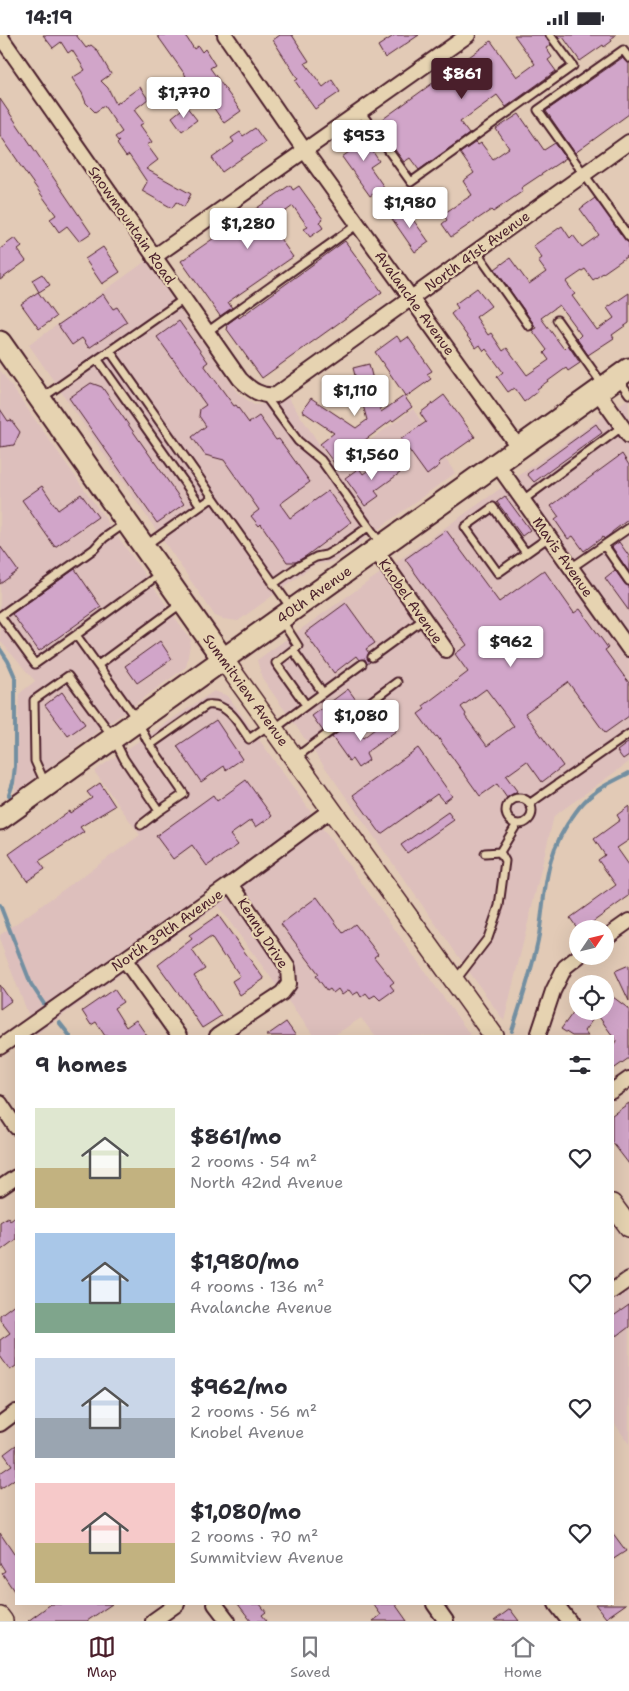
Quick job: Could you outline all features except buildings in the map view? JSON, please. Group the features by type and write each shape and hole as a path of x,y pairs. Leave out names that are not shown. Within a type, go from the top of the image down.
{"main road":[{"name":"Summitview Avenue","path":"0,342 183,603 493,1035"},
{"name":"40th Avenue","path":"0,819 519,448 615,384"},
{"path":"614,1207 629,1227"},
{"path":"0,1617 3,1621"}],"street":[{"name":"Avalanche Avenue","path":"225,35 305,151 519,448"},
{"name":"Snowmountain Road","path":"0,36 240,379 254,392 270,395"},
{"path":"154,257 464,36"},
{"name":"North 41st Avenue","path":"270,395 411,298 629,142"},
{"path":"615,384 626,430"},
{"name":"Mavis Avenue","path":"497,464 629,649"},
{"name":"Knobel Avenue","path":"379,549 446,650"},
{"name":"North 39th Avenue","path":"17,1035 232,884 332,809"},
{"name":"Kenny Drive","path":"219,1035 282,993 288,984 288,968 232,884"},
{"path":"614,932 629,921"},
{"path":"125,959 178,1035"},
{"path":"538,1035 553,991 565,967 569,964"},
{"name":"North 39th Avenue","path":"0,1047 15,1036"},
{"path":"614,1090 629,1079"},
{"path":"0,1103 15,1126"},
{"path":"0,1188 15,1178"},
{"path":"614,1290 629,1279"},
{"path":"0,1424 15,1413"},
{"path":"217,1605 228,1621"},
{"path":"435,1605 446,1621"},
{"path":"557,1605 569,1621"},
{"path":"152,1621 168,1606"}],"lane":[{"path":"360,111 411,182 572,66 550,35"},
{"path":"629,59 623,50 538,109 629,237"},
{"path":"207,332 358,224"},
{"path":"476,251 529,326"},
{"path":"40,399 184,299"},
{"path":"557,320 615,384"},
{"path":"110,351 273,584 298,647 276,663 306,705"},
{"path":"98,359 201,506"},
{"path":"270,395 298,441 321,460 368,527 379,549"},
{"path":"523,500 626,430"},
{"path":"144,547 212,498"},
{"path":"526,553 493,507 465,527 498,573 549,537"},
{"path":"127,523 0,616 35,664 162,573"},
{"path":"273,584 299,566 340,547 368,527"},
{"path":"571,568 629,528"},
{"path":"604,545 629,581"},
{"path":"98,665 183,603"},
{"path":"372,657 424,619"},
{"path":"76,635 137,720 150,745 184,794 141,825"},
{"path":"293,650 323,693"},
{"path":"150,745 207,705 223,708 232,716 249,739 306,705 362,665"},
{"path":"46,786 35,761 34,700 68,676 113,737 124,759 159,811"},
{"path":"295,758 397,682"},
{"path":"530,804 629,734"},
{"path":"518,798 530,804 531,816 525,822 514,823 506,813 508,805 514,799 518,798"},
{"path":"500,852 518,824"},
{"path":"455,981 488,938 499,906 505,861 500,852"},
{"path":"485,853 500,852"}],"shaded area":[{"path":"146,261 237,392 254,405 273,403 287,396 334,466 413,409 455,473 335,561 314,565 238,621 215,616 29,345"},
{"path":"0,370 191,640 186,667 15,793 19,694 35,681 0,641"},
{"path":"629,398 629,762 554,816 504,1021 262,678 257,660"},
{"path":"214,691 228,696 470,1035 374,1035 361,1018 335,1035 313,1035 218,906 36,1034 0,942 0,935 140,835 94,771"},
{"path":"629,1268 629,1444 614,1422 614,1279"}],"waterway":[{"path":"0,649 15,677 15,766 9,795"},
{"path":"512,1031 534,959 545,887 557,843 577,810 590,796 629,773"},
{"path":"0,905 31,984 44,1004"},
{"path":"59,1022 69,1035"}]}
